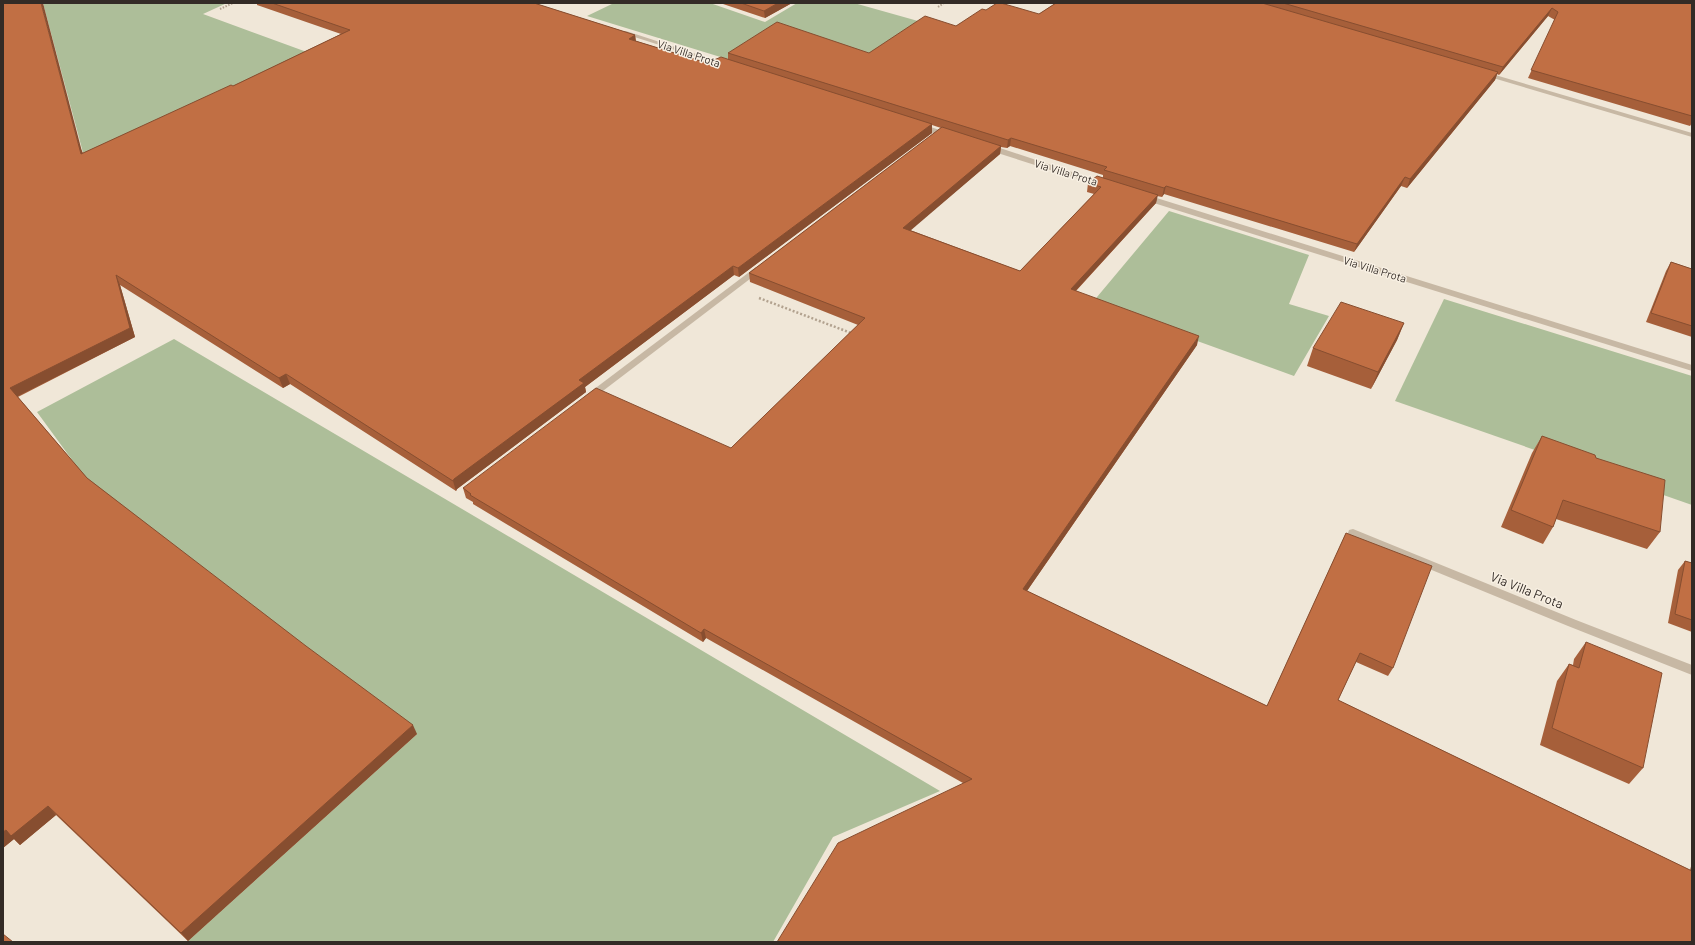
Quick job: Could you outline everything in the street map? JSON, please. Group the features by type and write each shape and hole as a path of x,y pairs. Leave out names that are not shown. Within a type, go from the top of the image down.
{"street":[{"name":"Via Villa Prota","path":"616,29 737,68"},
{"path":"1477,72 1692,135"},
{"path":"910,123 936,134 961,139"},
{"name":"Via Villa Prota","path":"982,146 1115,187"},
{"name":"Via Villa Prota","path":"1138,194 1692,368"},
{"path":"581,404 765,264"},
{"name":"Via Villa Prota","path":"1353,533 1572,623 1692,670"}],"path":[{"path":"220,9 233,3"},
{"path":"938,7 944,3"},
{"path":"734,288 852,334"}],"green space":[{"path":"43,3 227,3 203,14 315,55 85,160"},
{"path":"614,3 710,3 765,22 797,3 854,3 918,21 866,56 776,27 727,59 587,16"},
{"path":"1169,211 1309,255 1289,304 1329,316 1294,376 1092,303"},
{"path":"1444,299 1692,376 1692,505 1395,401"},
{"path":"174,339 940,791 833,837 773,942 189,942 188,941 417,734 94,490 37,412"}],"building":[{"path":"3,3 41,3 81,154 231,85 233,86 350,30 272,3 534,3 635,35 629,39 707,63 721,57 932,124 738,268 733,266 579,380 584,383 453,481 286,374 279,378 116,275 130,328 10,388 87,478 306,646 413,725 181,933 48,806 11,836 6,830 3,832"},
{"path":"741,3 778,3 764,11"},
{"path":"997,3 1039,14 1056,3 1262,3 1498,72 1410,179 1405,177 1357,244 1166,186 1164,188 1104,170 1107,167 1011,138 1008,140 728,53 777,22 869,53 925,16 956,26 982,9 986,10"},
{"path":"1283,3 1692,3 1692,116 1531,70 1558,12 1552,8 1503,67"},
{"path":"942,127 1001,146 903,228 1020,271 1101,187 1088,183 1097,176 1158,195 1071,289 1199,336 1023,589 1267,706 1346,533 1432,566 1393,668 1360,653 1338,700 1692,871 1692,942 777,942 838,843 972,779 704,629 701,633 470,495 471,494 463,488 596,388 731,448 865,318 749,273"},
{"path":"1671,262 1692,269 1692,326 1651,313"},
{"path":"1341,302 1404,323 1378,372 1313,348"},
{"path":"1542,436 1595,455 1596,458 1665,480 1660,532 1563,500 1553,527 1511,510"},
{"path":"1685,561 1692,563 1692,620 1675,614"},
{"path":"1586,642 1662,673 1643,768 1552,728 1569,664 1579,668"},
{"path":"3,934 13,942 3,942"}]}
